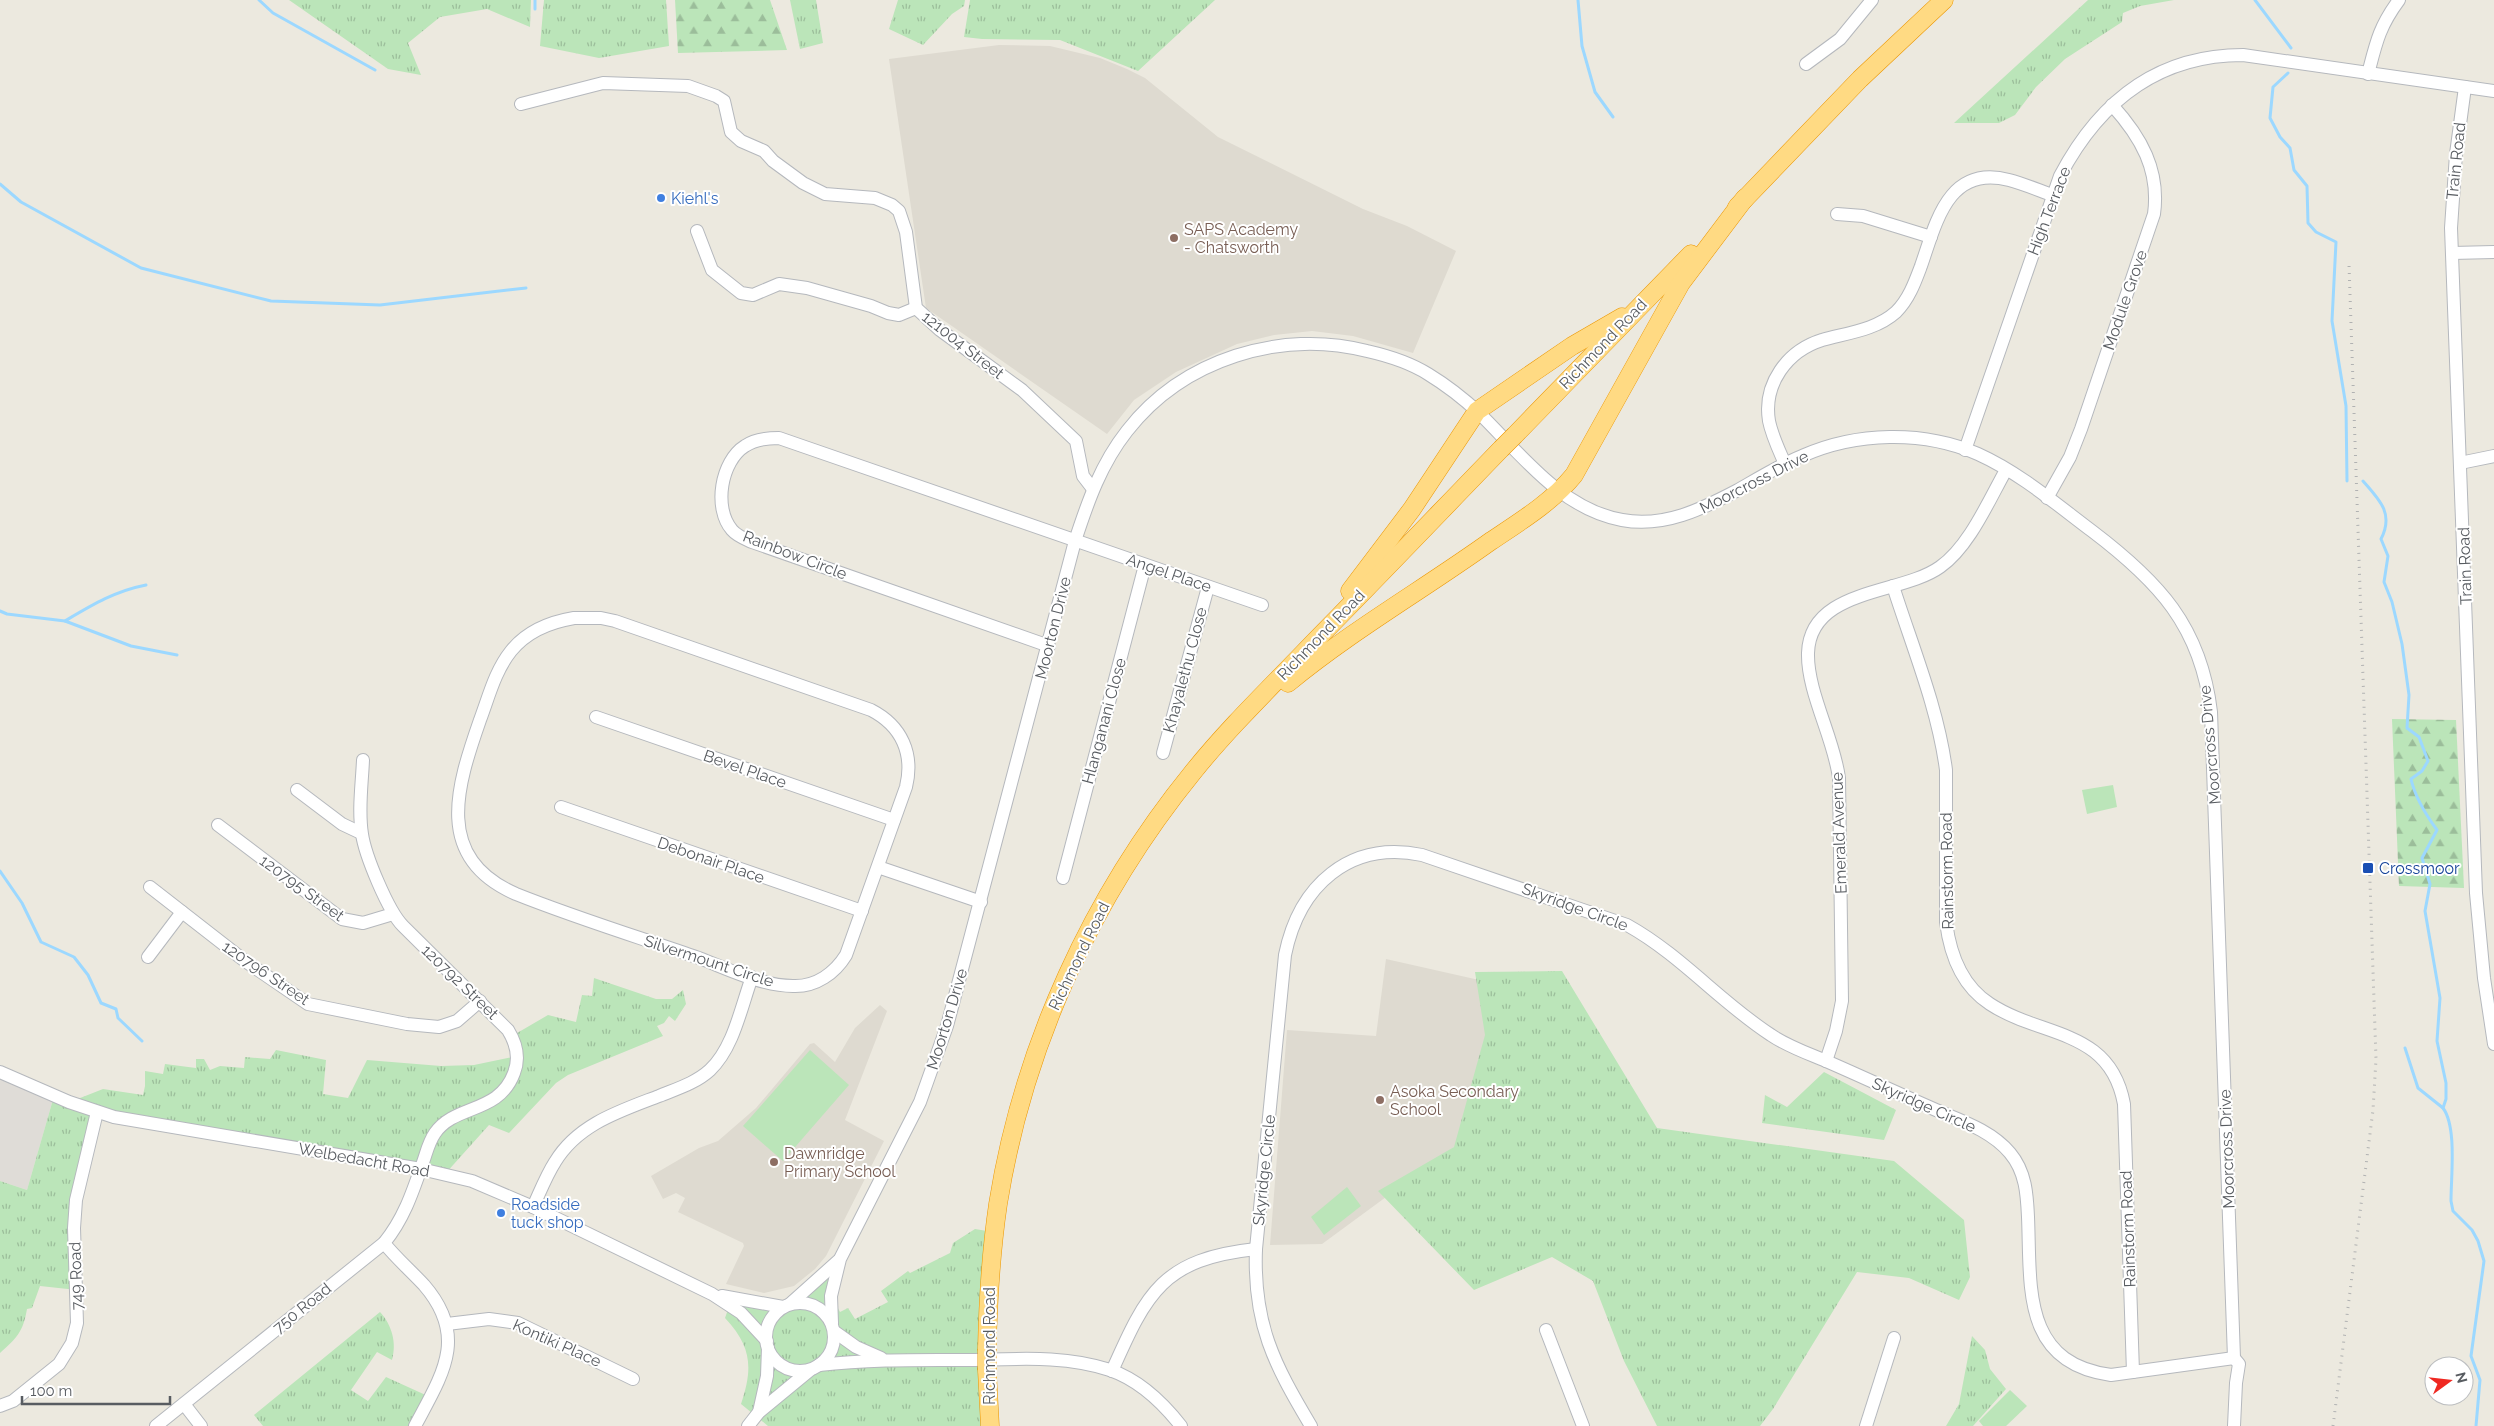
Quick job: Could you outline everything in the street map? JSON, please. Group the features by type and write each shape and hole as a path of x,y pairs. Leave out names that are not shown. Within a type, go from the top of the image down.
{"highway":[{"name":"Richmond Road","path":"990,1426 987,1349 992,1251 999,1204 1018,1111 1037,1049 1060,990 1103,904 1153,825 1193,772 1284,674 1860,79 1944,0"},
{"path":"1193,772 1240,731 1288,683 1312,663 1463,561 1561,491 1574,474 1681,283 1745,198"},
{"path":"1284,674 1371,566 1477,411 1572,346 1636,310"}],"street":[{"path":"1806,64 1840,39 1872,0"},
{"path":"2368,74 2379,32 2398,0"},
{"name":"High Terrace","path":"1965,450 2052,195 2071,155 2097,120 2134,86 2161,71 2192,60 2212,56 2243,55 2494,91"},
{"name":"121004 Street","path":"521,104 603,84 688,86 716,96 724,101 728,124 740,141 764,150 773,160 802,182 825,194 875,198 892,205 899,211 906,232 916,308 940,330 1022,390 1076,441 1083,476 1093,489"},
{"name":"Train Road","path":"2465,87 2452,203 2452,253 2476,893 2482,961 2494,1042"},
{"name":"Module Grove","path":"2047,498 2070,457 2079,436 2154,214 2155,185 2147,155 2133,130 2112,105"},
{"path":"1785,464 1769,420 1770,394 1778,374 1802,349 1870,327 1890,316 1904,303 1912,289 1947,199 1966,183 1990,178 2008,180 2052,195"},
{"path":"1837,214 1863,216 1931,237"},
{"path":"696,231 712,270 741,293 753,295 779,284 807,288 899,315 916,308"},
{"path":"2452,253 2494,252"},
{"name":"Moorton Drive","path":"833,1327 831,1296 840,1259 920,1102 947,1026 1049,646 1075,541 1093,489 1108,458 1120,440 1141,414 1194,374 1214,364 1232,356 1275,345 1315,343 1339,344 1397,358 1431,376 1477,411 1520,455"},
{"name":"Moorcross Drive","path":"1520,455 1574,502 1598,514 1625,521 1648,522 1698,510 1785,464 1819,449 1843,443 1884,437 1933,441 1965,450 2006,470 2118,551 2156,586 2183,625 2205,678 2212,733 2234,1358 2239,1364 2234,1426"},
{"name":"Rainbow Circle","path":"1049,646 752,542 731,529 722,510 721,500 725,478 734,456 746,445 760,440 779,438 1075,541"},
{"path":"2460,463 2494,456"},
{"name":"Emerald Avenue","path":"1826,1061 1836,1031 1842,1001 1839,778 1837,763 1812,677 1808,650 1811,635 1818,623 1832,609 1849,600 1940,568 1957,552 2006,470"},
{"name":"Angel Place","path":"1075,541 1262,605"},
{"name":"Hlanganani Close","path":"1062,878 1145,564"},
{"name":"Rainstorm Road","path":"1893,586 1934,714 1944,754 1946,922 1948,938 1957,964 1970,986 1990,1004 2095,1051 2112,1069 2121,1090 2124,1104 2133,1372"},
{"name":"Khayalethu Close","path":"1163,753 1208,587"},
{"name":"Silvermount Circle","path":"574,618 601,618 871,710 893,726 905,743 908,753 908,776 894,820 846,955 840,965 824,978 805,986 794,986 752,977 508,891 485,875 471,857 459,830 457,814 460,780 497,673 512,650 530,634 548,625 574,618"},
{"name":"Bevel Place","path":"596,717 894,820"},
{"name":"120792 Street","path":"362,760 361,833 365,848 393,914 503,1024 513,1038 517,1052 515,1071 511,1082 500,1096 455,1117 439,1128 430,1142 421,1169"},
{"path":"297,790 342,824 361,833"},
{"name":"Debonair Place","path":"562,807 862,911"},
{"name":"120795 Street","path":"218,825 342,919 363,923 393,914"},
{"name":"Skyridge Circle","path":"1310,1426 1275,1362 1264,1333 1256,1289 1256,1249 1289,938 1298,913 1318,885 1340,867 1361,857 1386,852 1407,852 1422,855 1519,886 1627,925 1689,968 1772,1036 1976,1128 2003,1145 2016,1161 2027,1192 2033,1308 2043,1333 2063,1356 2087,1370 2111,1375 2234,1358"},
{"path":"878,867 981,902"},
{"name":"120796 Street","path":"150,887 289,992 317,1007 439,1028 457,1021 480,1001"},
{"path":"148,957 182,912"},
{"path":"533,1207 554,1163 574,1138 607,1117 683,1086 709,1071 721,1056 730,1039 752,977"},
{"name":"Welbedacht Road","path":"0,1072 54,1097 97,1112 135,1121 421,1169 472,1181 533,1207 712,1294 741,1314 767,1344"},
{"name":"749 Road","path":"0,1406 13,1401 52,1370 66,1356 72,1343 77,1322 74,1228 76,1200 97,1112"},
{"name":"750 Road","path":"156,1426 384,1243 401,1221 421,1169"},
{"path":"384,1243 425,1287 447,1324 448,1354 442,1371 415,1426"},
{"path":"1112,1371 1136,1317 1145,1303 1162,1284 1190,1264 1203,1259 1219,1254 1256,1249"},
{"name":"Moorton Drive","path":"786,1306 840,1259"},
{"name":"Welbedacht Road","path":"712,1294 786,1306"},
{"path":"759,1412 766,1384 767,1344 770,1321 786,1306 802,1303 814,1305 824,1312 833,1327 856,1347 886,1360"},
{"name":"Kontiki Place","path":"447,1324 489,1319 518,1323 633,1379"},
{"path":"748,1426 759,1412 816,1367 832,1350 833,1327"},
{"path":"1546,1330 1583,1426"},
{"path":"1866,1426 1894,1338"},
{"path":"767,1344 775,1360 786,1368 799,1371 853,1361 1069,1360 1112,1371 1125,1377 1158,1400 1181,1426"},
{"path":"184,1404 201,1426"}],"shaded area":[{"name":"SAPS Academy - Chatsworth","path":"999,45 1050,46 1100,58 1127,69 1145,78 1218,137 1363,209 1407,226 1456,251 1413,353 1353,336 1312,331 1274,335 1237,344 1176,372 1134,400 1107,434 926,308 889,59"},
{"name":"Asoka Secondary School","path":"1386,959 1488,982 1492,1061 1465,1139 1322,1244 1270,1245 1287,1030 1376,1036"},
{"name":"Dawnridge Primary School","path":"880,1005 887,1011 845,1120 884,1141 826,1256 815,1269 794,1286 764,1293 726,1284 744,1246 743,1243 678,1212 685,1198 676,1193 663,1199 651,1176 699,1148 718,1141 756,1108 810,1044 814,1043 835,1062 855,1028"},
{"path":"0,1072 54,1096 27,1190 0,1181"}],"green space":[{"path":"289,0 531,0 530,27 487,9 440,17 408,43 421,75 388,69"},
{"path":"544,0 666,0 669,46 599,58 540,46"},
{"path":"675,0 770,0 787,50 678,53"},
{"path":"790,0 816,0 823,43 800,49"},
{"path":"898,0 965,0 964,6 952,14 923,45 889,29"},
{"path":"970,0 1215,0 1138,71 1060,40 964,37"},
{"path":"2088,0 2174,0 2140,6 2123,13 2122,22 2065,59 2036,87 2015,115 1999,123 1954,123"},
{"path":"2392,719 2456,720 2464,888 2399,886"},
{"path":"2113,785 2117,807 2087,814 2082,790"},
{"path":"1562,971 1657,1128 1894,1161 1964,1220 1970,1277 1959,1300 1909,1278 1857,1272 1773,1409 1760,1426 1657,1426 1624,1361 1593,1281 1552,1257 1474,1290 1378,1191 1454,1147 1485,1035 1475,972"},
{"path":"594,978 656,999 672,999 683,990 686,1004 675,1021 669,1016 664,1023 657,1026 663,1036 568,1075 556,1083 509,1133 489,1125 445,1174 98,1112 83,1167 77,1290 40,1286 32,1308 27,1309 21,1329 11,1343 0,1353 0,1181 27,1190 54,1096 70,1102 103,1089 143,1095 145,1071 163,1074 165,1064 196,1068 196,1059 204,1059 210,1070 220,1066 244,1068 245,1057 270,1059 276,1050 326,1060 323,1094 348,1098 367,1060 441,1066 474,1065 517,1056 512,1036 548,1015 576,1022 582,995 592,996"},
{"path":"810,1050 849,1085 783,1161 743,1126"},
{"path":"1824,1072 1896,1110 1884,1140 1762,1123 1765,1095 1787,1107"},
{"path":"1347,1187 1361,1206 1324,1235 1311,1217"},
{"path":"975,1229 993,1232 989,1426 768,1426 741,1404 747,1379 748,1358 741,1339 725,1318 732,1298 783,1306 840,1259 832,1297 840,1312 848,1308 855,1319 888,1302 881,1291 908,1271 910,1273 950,1253 953,1243"},
{"path":"380,1312 388,1323 394,1341 392,1360 377,1352 351,1390 368,1401 386,1377 430,1397 415,1426 263,1426 254,1415"},
{"path":"1972,1336 1985,1350 1990,1369 2006,1389 1973,1426 1946,1426 1959,1404"},
{"path":"2010,1390 2027,1406 2006,1426 1983,1426 1979,1421"}],"waterway":[{"path":"259,0 273,13 375,70"},
{"path":"535,0 535,9"},
{"path":"1578,0 1582,46 1595,92 1613,117"},
{"path":"2255,0 2291,48"},
{"path":"2288,73 2273,87 2270,118 2280,137 2290,148 2294,170 2307,186 2308,223 2316,232 2336,242 2332,321 2346,406 2347,481"},
{"path":"0,184 21,202 141,268 271,301 380,305 526,288"},
{"path":"2363,481 2380,501 2386,515 2385,530 2381,539 2388,556 2384,582 2392,602 2402,644 2409,695 2407,728 2419,737 2428,761 2422,771 2411,779 2421,806 2437,830 2422,858 2430,884 2425,911 2440,998 2437,1041 2446,1083 2446,1099 2443,1108 2447,1116 2452,1139 2451,1201 2453,1211 2472,1230 2478,1241 2484,1261 2471,1356 2480,1380 2476,1426"},
{"path":"65,621 114,595 146,585"},
{"path":"0,611 7,614 65,621 131,646 177,655"},
{"path":"0,871 22,903 41,942 74,957 88,975 101,1003 116,1009 118,1018 142,1041"},
{"path":"2405,1048 2418,1088 2443,1108"}],"railway":[{"path":"2333,1426 2373,1110 2376,1059 2349,265"}],"place":[{"name":"Kiehl's","path":"661,198"},
{"name":"SAPS Academy - Chatsworth","path":"1174,238"},
{"name":"Crossmoor","path":"2368,868"},
{"name":"Asoka Secondary School","path":"1380,1100"},
{"name":"Dawnridge Primary School","path":"774,1162"},
{"name":"Roadside tuck shop","path":"501,1213"}]}
